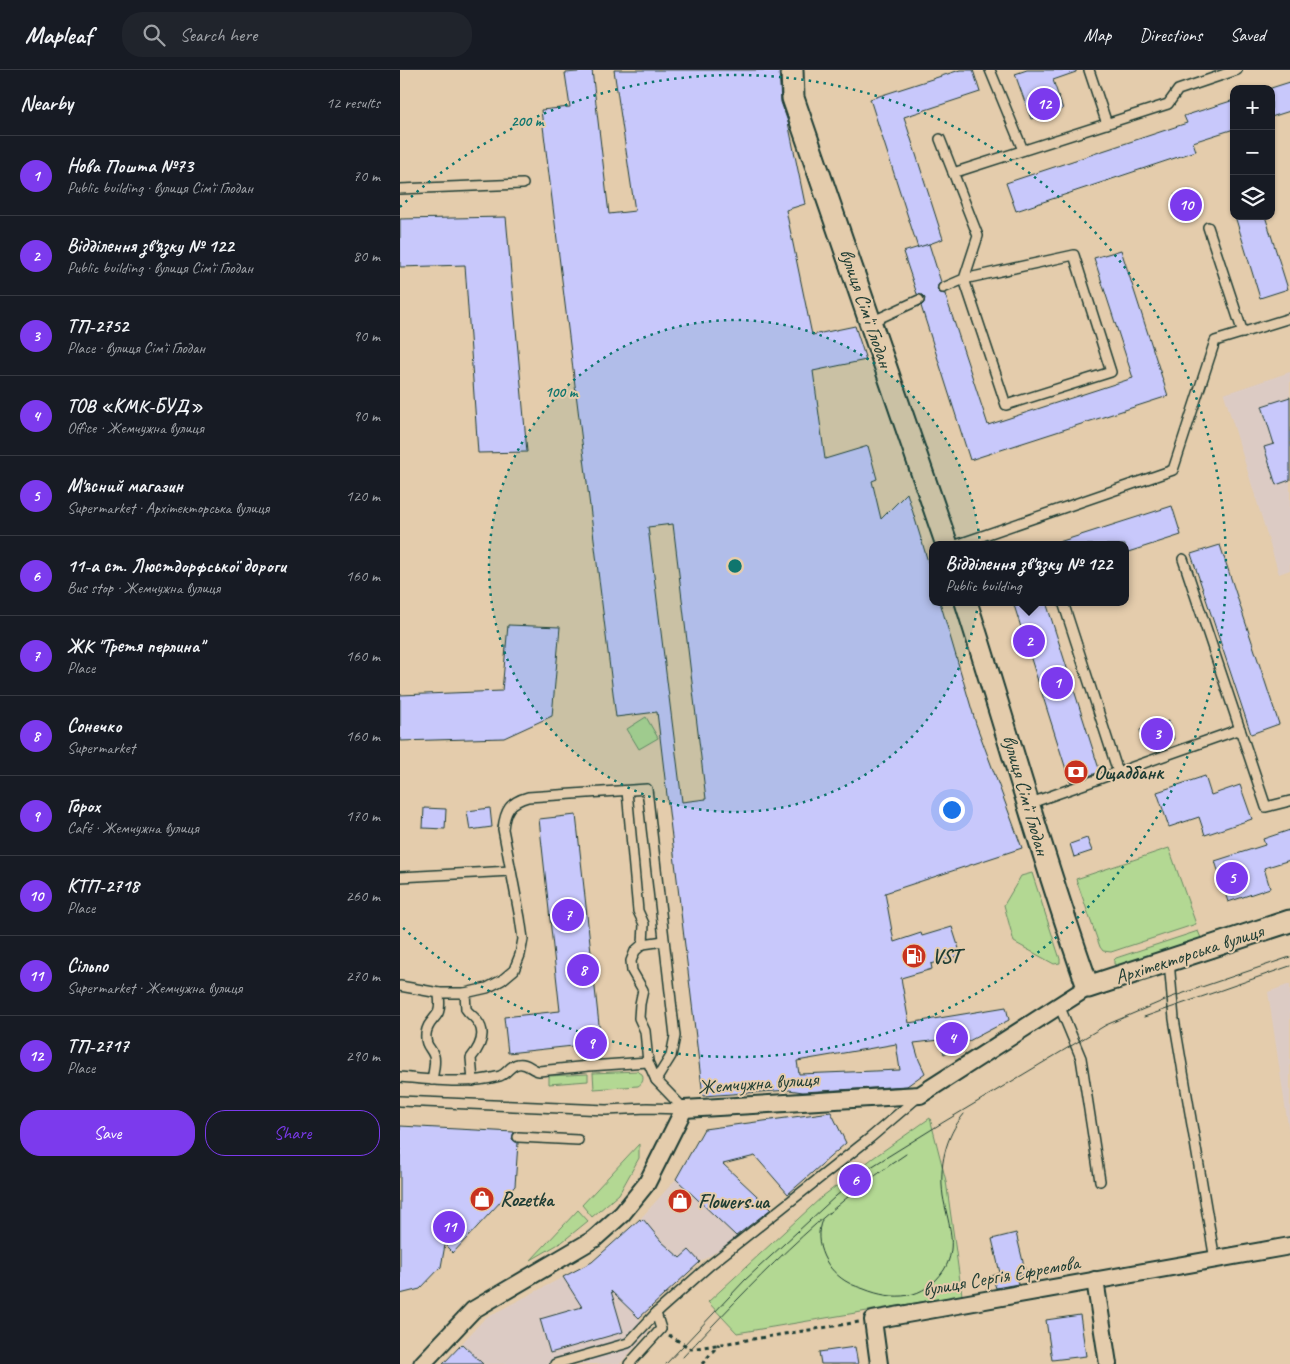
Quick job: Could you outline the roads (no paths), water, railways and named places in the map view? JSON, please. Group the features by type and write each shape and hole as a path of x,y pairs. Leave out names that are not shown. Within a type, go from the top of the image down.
{"street":[{"name":"вулиця Сім'ї Глодан","path":"792,70 793,98 946,541"},
{"name":"вулиця Сім'ї Глодан","path":"967,606 1004,720 1045,862 1088,987"},
{"name":"Архітекторська вулиця","path":"1088,987 1290,921"},
{"name":"Жемчужна вулиця","path":"422,1364 473,1310 594,1239 622,1214 646,1183 684,1109 920,1095 1088,987"},
{"name":"вулиця Сергія Єфремова","path":"879,1364 873,1320 1290,1246"},
{"path":"1095,1280 1108,1364"}],"lane":[{"path":"990,70 1023,150"},
{"path":"1089,70 1107,124"},
{"path":"953,173 1168,104 1178,90 1237,70"},
{"path":"940,138 978,236 964,279 1006,405 1111,372 1074,255 964,279 944,288"},
{"path":"400,189 523,184"},
{"path":"1208,227 1243,333"},
{"path":"871,322 919,300"},
{"path":"968,541 1173,470 1215,341 1290,318"},
{"path":"1184,559 1266,807 1290,801"},
{"path":"1064,606 1118,772"},
{"path":"1028,804 1240,729"},
{"path":"400,986 439,993 465,993 487,988 502,980 514,970 520,955 523,938 503,829 504,816 510,806 518,800 528,797 647,789 675,1036 671,1056 656,1080"},
{"path":"627,791 638,911 644,924 642,944"},
{"path":"400,877 511,871"},
{"path":"664,941 642,944 635,951 631,962 632,971 643,990 639,1018 645,1031 648,1062 656,1080 684,1109"},
{"path":"1169,961 1174,1019 1215,1260"},
{"path":"432,1080 434,1056 428,1048 426,1031 429,1022 439,1010 439,993"},
{"path":"465,993 466,1009 478,1021 482,1040 479,1049 472,1058 473,1081"},
{"path":"1059,1005 1081,1058 1100,1180"},
{"path":"400,1077 473,1081 501,1075 518,1064 525,1064 539,1071 648,1062"},
{"path":"555,1364 628,1343 656,1313 710,1265 864,1143 920,1095"},
{"path":"400,1101 606,1110 684,1109"},
{"path":"518,1137 578,1140"},
{"path":"629,1364 661,1328 656,1313"}],"tram line":[{"path":"666,1364 745,1280 836,1196 871,1167 1106,1025 1172,997 1290,957"},
{"path":"1144,1017 1290,966"},
{"path":"822,1220 819,1229 820,1247 828,1264 841,1278 855,1286 886,1295 908,1295 927,1287 944,1270 951,1252 951,1233 942,1185 943,1163 952,1132 964,1114"},
{"path":"683,1357 761,1275 816,1224 845,1199 906,1154"}],"place":[{"name":"ТП-2717","path":"1044,104"},
{"name":"КТП-2718","path":"1186,205"},
{"name":"Відділення зв'язку № 122","path":"1029,641"},
{"name":"Нова Пошта №73","path":"1057,683"},
{"name":"ТП-2752","path":"1157,734"},
{"name":"Ощадбанк","path":"1076,772"},
{"name":"М'ясний магазин","path":"1232,878"},
{"name":"ЖК \"Третя перлина\"","path":"568,915"},
{"name":"VST","path":"914,956"},
{"name":"Сонечко","path":"583,970"},
{"name":"ТОВ «КМК-БУД»","path":"952,1038"},
{"name":"Горох","path":"591,1043"},
{"name":"11-а ст. Люстдорфської дороги","path":"855,1180"},
{"name":"Rozetka","path":"482,1199"},
{"name":"Flowers.ua","path":"680,1201"},
{"name":"Сільпо","path":"449,1227"}]}
